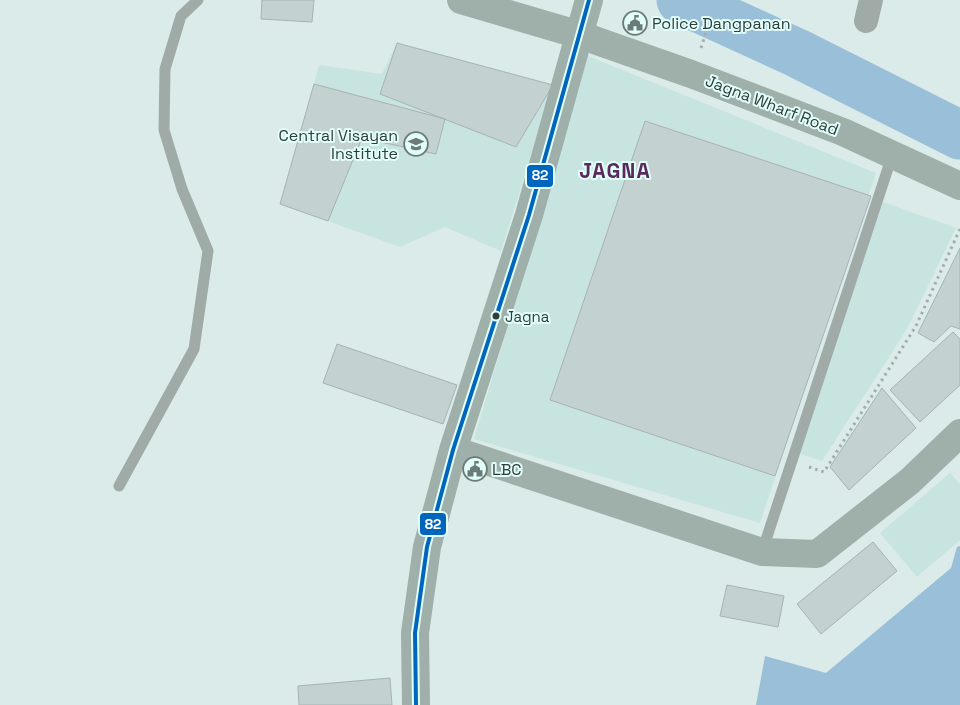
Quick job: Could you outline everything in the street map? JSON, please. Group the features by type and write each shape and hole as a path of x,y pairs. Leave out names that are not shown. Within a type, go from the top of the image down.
{"main road":[{"name":"Jagna Wharf Road","path":"461,0 580,35 691,74 834,129 960,186"},
{"path":"416,705 415,633 427,547 453,450 529,214 589,0"},
{"path":"453,450 762,552 817,554 910,481 960,434"}],"lane":[{"path":"119,486 194,349 208,251 182,189 164,130 165,69 181,16 198,0"},
{"path":"762,552 892,156"}],"path":[{"path":"792,462 824,472 916,326 960,229"}],"shaded area":[{"name":"Central Visayan Institute","path":"397,43 553,85 501,251 445,227 400,247 280,204 319,65 382,74"},
{"path":"588,56 876,173 760,523 474,439"},
{"path":"883,202 956,228 907,329 822,461 798,453"},
{"path":"950,473 960,484 960,540 917,577 880,533"}],"water":[{"path":"960,546 960,705 756,705 765,656 826,673 951,568 957,547"}],"building":[{"path":"262,0 314,0 312,22 261,19"},
{"name":"Central Visayan Institute","path":"397,43 553,85 516,147 380,94"},
{"name":"Central Visayan Institute","path":"314,84 445,119 436,154 362,138 328,221 280,204"},
{"path":"645,121 871,196 775,476 550,400"},
{"path":"960,248 960,329 951,326 934,342 918,333"},
{"path":"953,332 960,339 960,385 920,422 890,390"},
{"path":"337,344 457,385 443,424 323,383"},
{"path":"882,388 916,428 849,490 830,467"},
{"path":"873,542 897,571 821,634 797,604"},
{"path":"727,585 784,596 778,627 720,616"},
{"path":"390,678 392,705 299,705 298,686"}],"waterway":[{"path":"681,0 797,53 960,135"}],"transit line":[{"name":"82","path":"416,705 415,633 427,547 453,450 529,215 589,0"}],"place":[{"name":"Police Dangpanan","path":"635,23"},
{"name":"Central Visayan Institute","path":"416,144"},
{"name":"Jagna","path":"496,316"},
{"name":"LBC","path":"475,469"}],"district":[{"name":"JAGNA","path":"615,170"}]}
